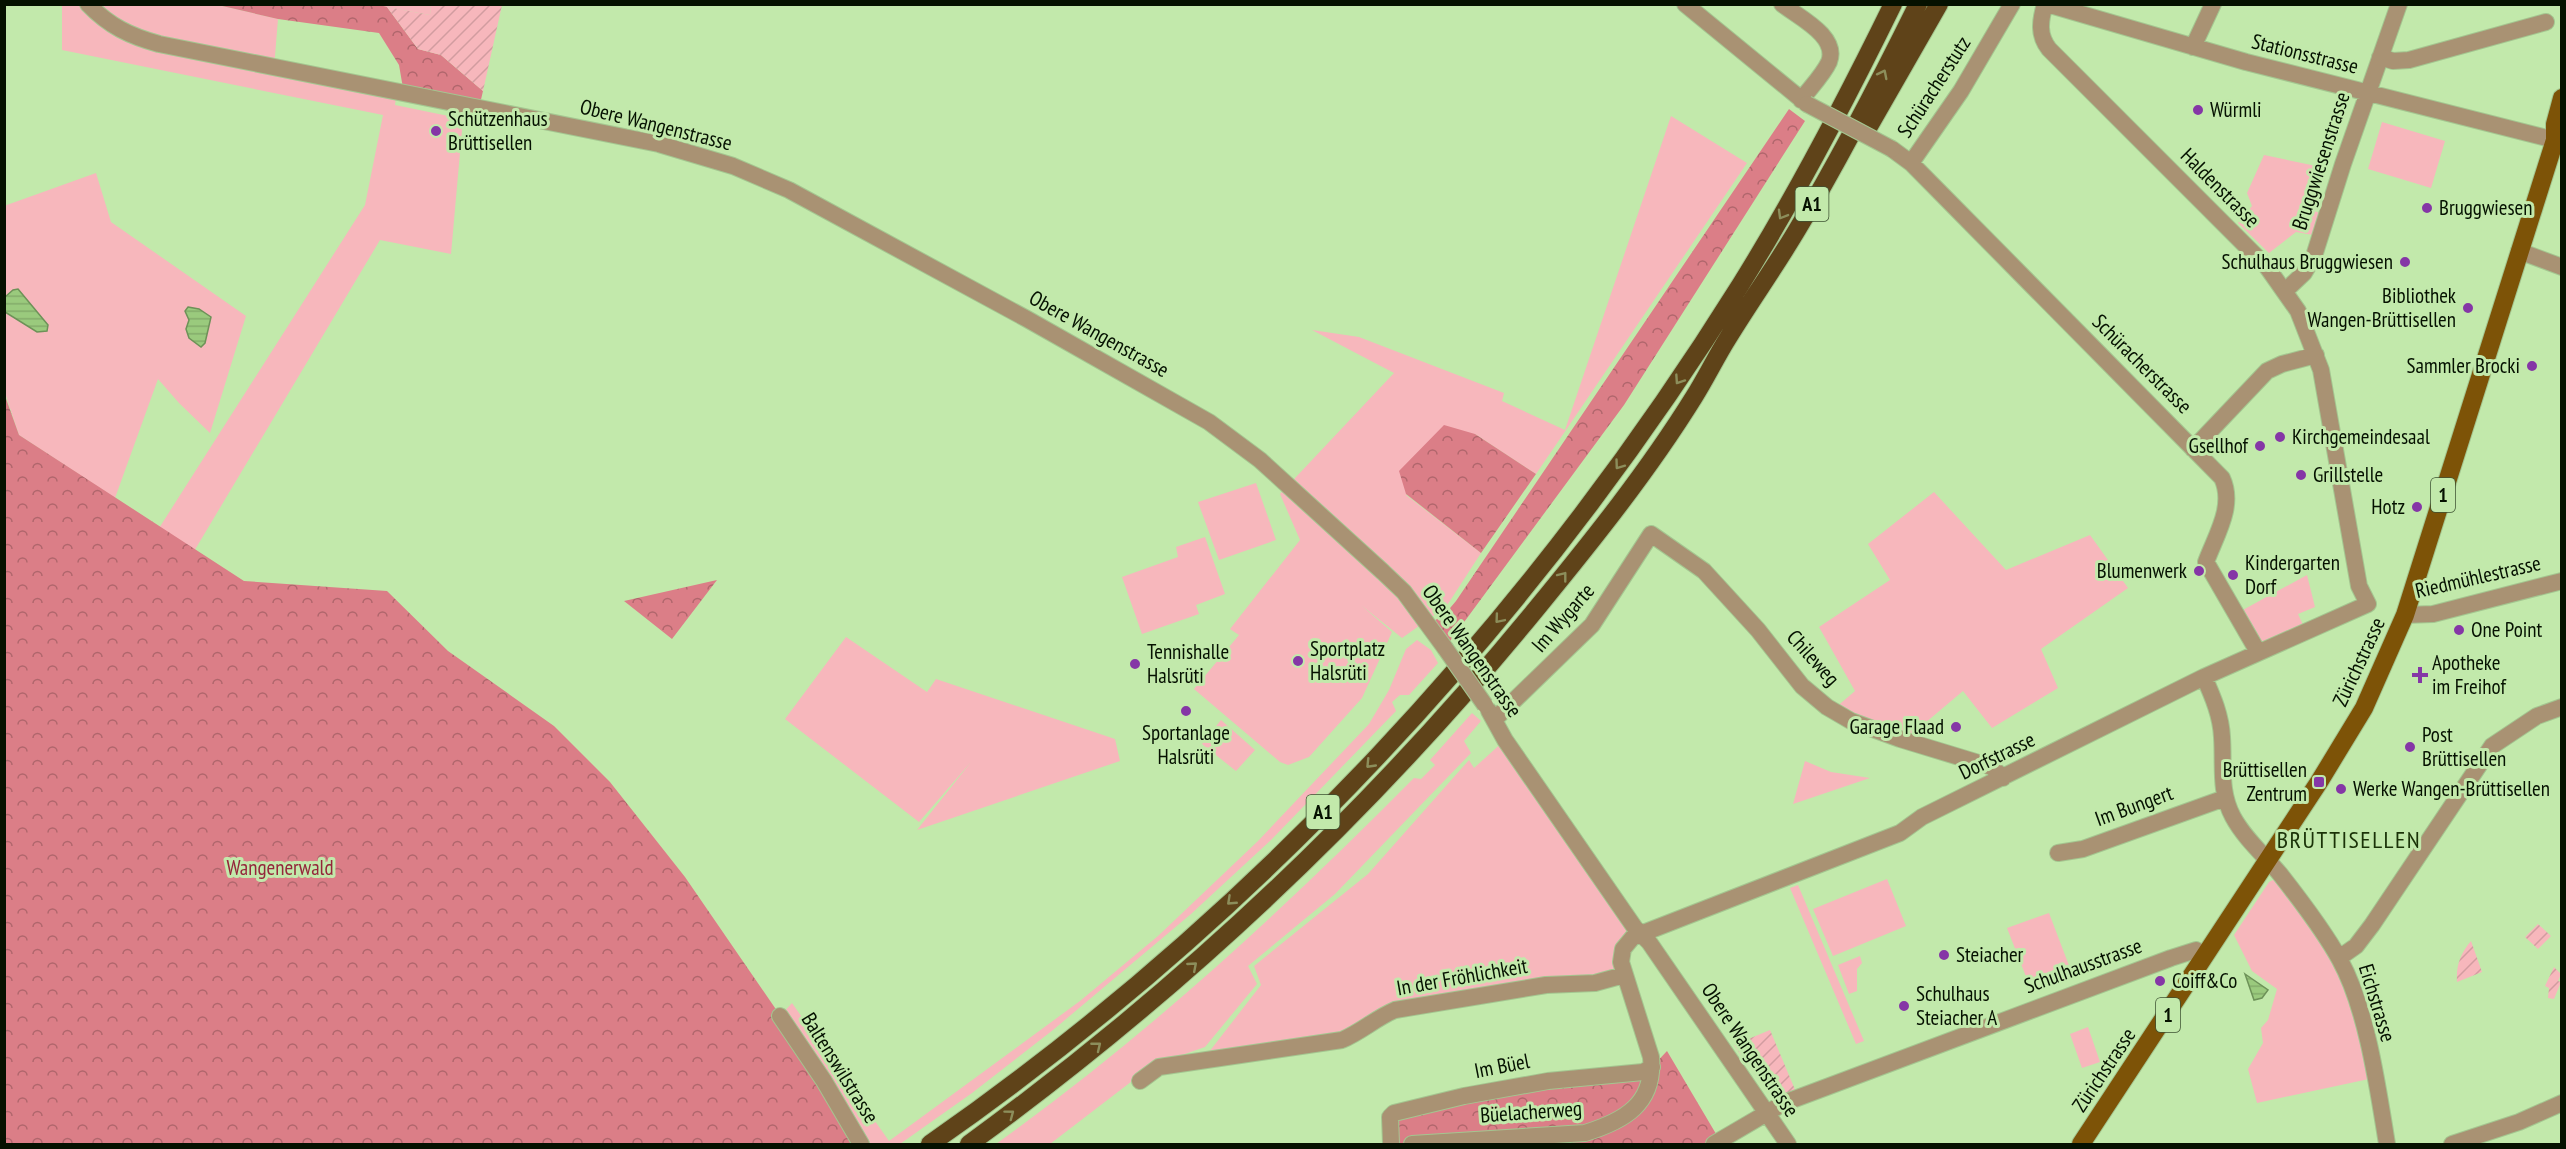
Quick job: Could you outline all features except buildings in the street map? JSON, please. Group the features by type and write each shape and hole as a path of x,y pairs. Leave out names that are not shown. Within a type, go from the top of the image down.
{"highway":[{"name":"A1","path":"930,1144 1088,1025 1225,907 1354,781 1483,639 1606,482 1715,325 1803,179 1893,4"},
{"name":"A1","path":"969,1144 1102,1042 1195,964 1285,882 1370,797 1460,700 1551,592 1625,496 1695,396 1803,219 1865,109 1918,4"},
{"path":"1695,396 1734,346 1806,235 1939,4"}],"main road":[{"name":"Zürichstrasse","path":"2081,1144 2268,861 2356,723 2376,683 2405,615 2519,251 2558,135 2555,124 2562,98"}],"street":[{"name":"Obere Wangenstrasse","path":"88,4 115,28 159,44 659,144 733,166 789,190 1027,319 1199,416 1236,441 1335,526 1404,592 1485,705 1635,928 1642,934 1788,1144"},
{"path":"1685,4 1804,102 1829,61 1828,43 1821,34 1782,4"},
{"name":"Schüracherstutz","path":"1911,163 1961,91 2012,4"},
{"name":"Stationsstrasse","path":"2046,4 2193,47 2368,93 2558,135"},
{"name":"Haldenstrasse","path":"2046,4 2040,28 2044,43 2266,267 2298,311 2316,355 2334,441 2359,586 2368,604"},
{"path":"2193,47 2213,4"},
{"name":"Bruggwiesenstrasse","path":"2285,291 2304,273 2314,256 2399,4"},
{"name":"Stationsstrasse","path":"2380,57 2393,61 2409,60 2546,22"},
{"name":"Schüracherstutz","path":"1804,102 1892,149"},
{"name":"Schüracherstrasse","path":"1892,149 1911,163 2222,478 2228,496 2225,513 2206,562 2258,652"},
{"path":"2519,251 2562,267"},
{"path":"2193,448 2267,371 2282,364 2316,355"},
{"name":"Im Wygarte","path":"1494,720 1592,625 1651,534"},
{"name":"Chileweg","path":"1651,534 1704,571 1758,630 1802,686 1827,707 1857,723 1900,739 1992,767 2003,778"},
{"name":"Riedmühlestrasse","path":"2405,615 2433,614 2562,581"},
{"name":"Dorfstrasse","path":"1642,934 1900,833 1922,817 2204,677 2368,604"},
{"name":"Eichstrasse","path":"2204,677 2218,710 2225,798 2237,824 2268,861 2339,958 2362,1019 2387,1144"},
{"path":"2339,958 2355,946 2372,925 2492,746 2537,716 2562,707"},
{"name":"Im Bungert","path":"2058,853 2083,849 2225,798"},
{"name":"Büelacherweg","path":"1412,1144 1585,1133 1605,1127 1635,1109 1644,1096 1652,1067 1651,1057 1621,962 1623,949 1631,939 1642,934"},
{"name":"Schulhausstrasse","path":"1714,1144 1766,1112 1918,1052 2171,958 2196,950 2205,956"},
{"name":"In der Fröhlichkeit","path":"1140,1081 1159,1067 1342,1040 1357,1034 1385,1014 1395,1010 1546,985 1594,983 1624,975"},
{"name":"Baltenswilstrasse","path":"780,1016 824,1081 861,1144"},
{"name":"Im Büel","path":"1391,1144 1390,1118 1394,1113 1464,1096 1548,1080 1643,1072 1652,1067"},
{"path":"2452,1144 2519,1122 2562,1103"}],"shaded area":[{"path":"62,5 81,5 110,32 396,97 395,105 463,119 451,254 380,240 190,558 154,536 365,205 383,115 62,50"},
{"path":"88,5 218,5 278,19 274,68 159,44"},
{"path":"375,5 431,5 430,15"},
{"path":"431,5 502,5 483,91 441,55 418,49 387,7 430,15"},
{"path":"1671,116 1747,163 1536,474 1475,434 1406,495 1481,553 1446,607 1402,638 1361,605 1392,632 1362,698 1309,757 1288,765 1280,762 1194,689 1239,635 1230,629 1300,540 1280,494 1394,373 1312,330 1359,337 1504,393 1502,401 1565,430"},
{"path":"2382,122 2445,141 2431,188 2368,169"},
{"path":"2264,155 2316,166 2305,208 2320,213 2313,235 2296,232 2269,253 2238,223 2252,206 2247,193"},
{"path":"96,173 111,222 246,316 210,433 158,379 115,498 19,435 5,393 4,206"},
{"path":"18,289 48,325 47,331 37,332 5,312 5,297"},
{"path":"188,307 199,309 211,317 205,343 201,347 189,338 186,329 189,320 185,311"},
{"path":"1256,483 1276,540 1219,560 1198,502"},
{"path":"1934,492 2006,570 2090,535 2128,588 2041,649 2058,688 1992,728 1963,691 1912,734 1834,709 1855,691 1819,627 1890,580 1868,544"},
{"path":"1205,537 1225,594 1196,605 1199,614 1142,634 1122,577 1178,557 1176,547"},
{"path":"2307,575 2315,607 2298,614 2304,627 2265,644 2260,642 2241,611"},
{"path":"846,637 927,692 936,679 1115,739 1120,761 917,830 971,762 919,822 785,719"},
{"path":"1417,640 1431,650 1438,663 1409,695 1400,695 1392,702 1396,711 1271,840 1191,914 1053,1030 972,1093 900,1144 861,1144 780,1016 792,1003 889,1141 1080,1001 1158,936 1258,841 1369,724 1389,690 1406,649"},
{"path":"1472,713 1481,721 1464,741 1471,753 1335,894 1248,966 1257,984 1205,1047 1153,1065 1050,1144 996,1144 1107,1060 1264,923 1414,778 1421,779 1435,765 1430,760"},
{"path":"1221,720 1255,750 1236,771 1202,744"},
{"path":"1505,740 1633,937 1624,975 1395,1010 1357,1034 1209,1052 1261,985 1254,966 1368,874 1469,760 1474,768"},
{"path":"1805,761 1831,772 1870,778 1793,804"},
{"path":"1887,879 1906,926 1833,956 1813,909"},
{"path":"2273,880 2280,883 2302,914 2324,946 2342,979 2356,1015 2369,1079 2257,1103 2248,1069 2263,1043 2261,1028 2268,1020 2277,989 2252,971 2234,935 2269,882"},
{"path":"1798,885 1864,1041 1856,1044 1790,888"},
{"path":"2049,913 2073,976 2032,992 2007,928"},
{"path":"2538,924 2551,936 2538,949 2525,937"},
{"path":"2471,941 2482,972 2457,982 2460,960"},
{"path":"1860,956 1862,963 1857,969 1857,991 1849,994 1838,965"},
{"path":"2554,967 2561,974 2558,981 2561,982 2554,999 2548,998 2549,988 2545,986"},
{"path":"2245,974 2268,990 2262,998 2254,1000"},
{"path":"2088,1027 2100,1062 2082,1068 2070,1034"},
{"path":"1770,1030 1796,1092 1773,1099 1734,1045"}],"green space":[{"path":"376,4 387,7 418,49 441,55 483,91 479,108 404,94 399,65 379,33 278,19 218,5"},
{"path":"1789,109 1805,121 1624,405 1445,648 1429,624 1445,614 1456,601"},
{"name":"Wangenerwald","path":"4,393 19,435 244,581 387,591 448,651 554,726 610,782 685,877 806,1053 861,1144 5,1144"},
{"path":"1444,425 1475,434 1536,474 1481,553 1406,494 1399,471"},
{"path":"717,580 672,639 624,601"},
{"path":"1667,1051 1722,1144 1391,1144 1394,1113 1652,1067"}],"place":[{"name":"Würmli","path":"2198,110"},
{"name":"Schützenhaus Brüttisellen","path":"436,131"},
{"name":"Bruggwiesen","path":"2427,208"},
{"name":"Schulhaus Bruggwiesen","path":"2405,262"},
{"name":"Bibliothek Wangen-Brüttisellen","path":"2468,308"},
{"name":"Sammler Brocki","path":"2532,366"},
{"name":"Kirchgemeindesaal","path":"2280,437"},
{"name":"Gsellhof","path":"2260,446"},
{"name":"Grillstelle","path":"2301,475"},
{"name":"Hotz","path":"2417,507"},
{"name":"Blumenwerk","path":"2199,571"},
{"name":"Kindergarten Dorf","path":"2233,575"},
{"name":"One Point","path":"2459,630"},
{"name":"Sportplatz Halsrüti","path":"1298,661"},
{"name":"Tennishalle Halsrüti","path":"1135,664"},
{"name":"Apotheke im Freihof","path":"2420,675"},
{"name":"Sportanlage Halsrüti","path":"1186,711"},
{"name":"Garage Flaad","path":"1956,727"},
{"name":"Post Brüttisellen","path":"2410,747"},
{"name":"Brüttisellen Zentrum","path":"2319,782"},
{"name":"Werke Wangen-Brüttisellen","path":"2341,789"},
{"name":"Steiacher","path":"1944,955"},
{"name":"Coiff&Co","path":"2160,981"},
{"name":"Schulhaus Steiacher A","path":"1904,1006"}],"district":[{"name":"BRÜTTISELLEN","path":"2349,840"}]}
